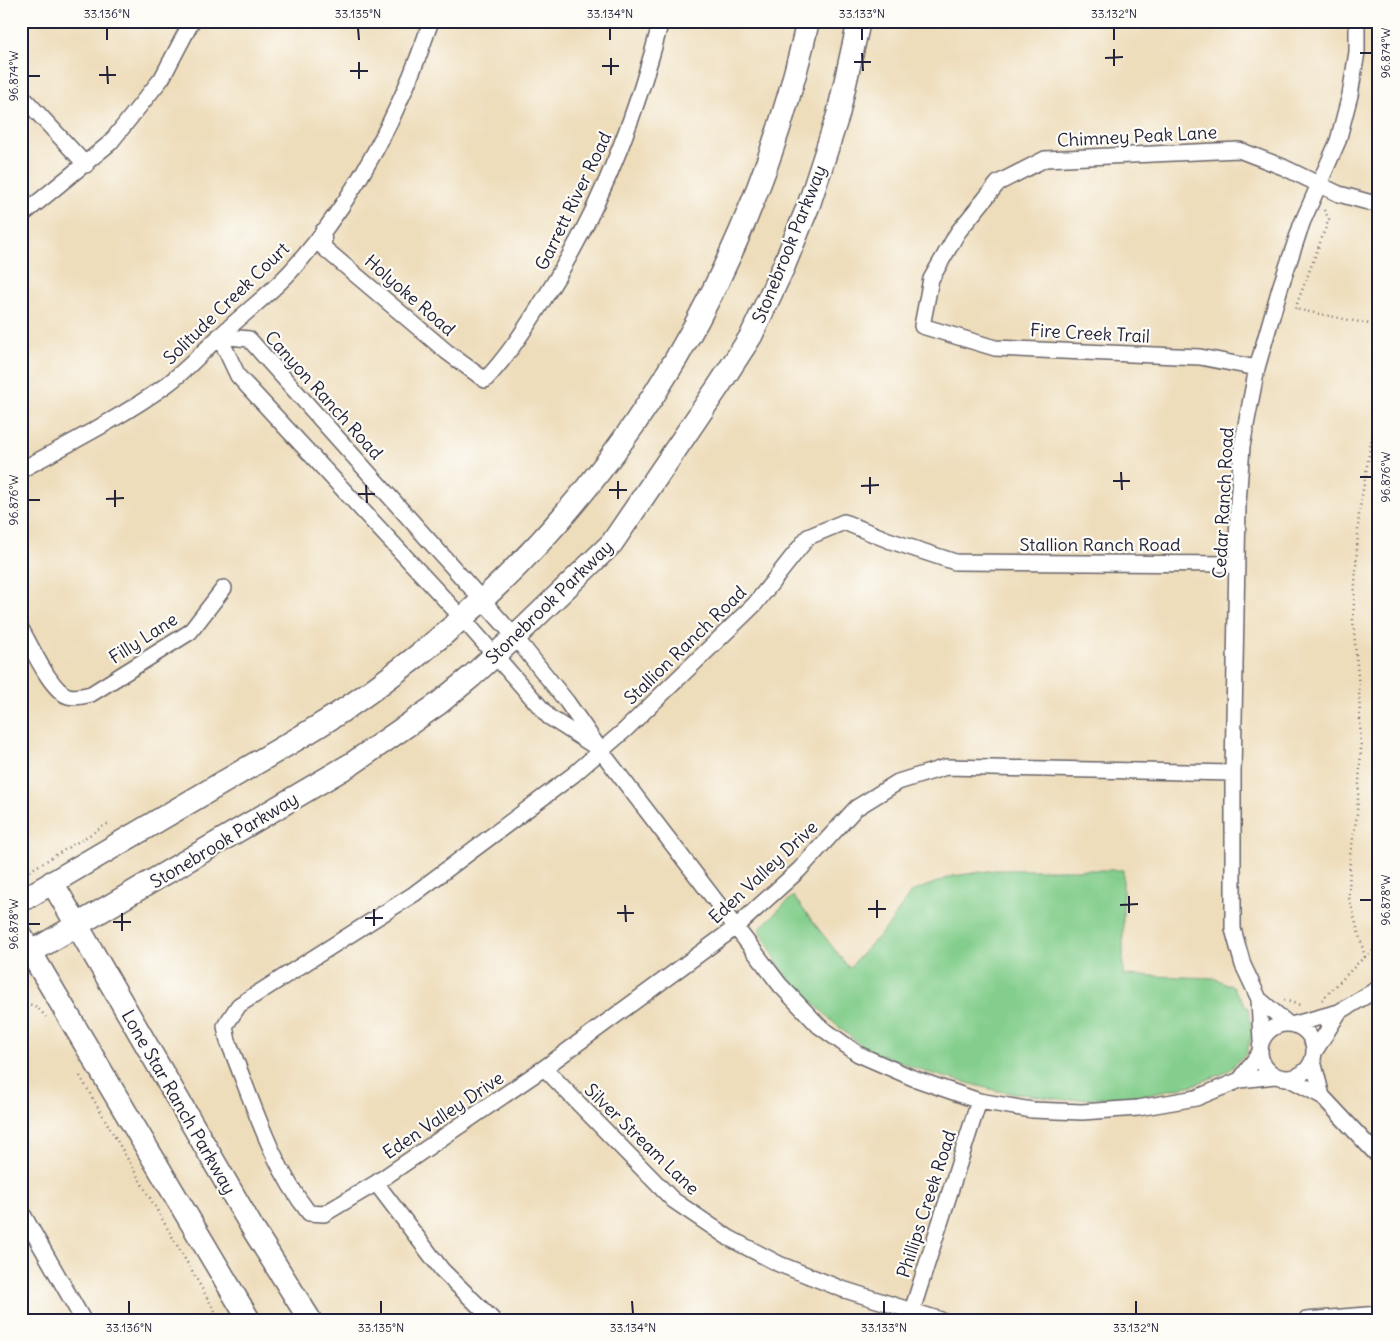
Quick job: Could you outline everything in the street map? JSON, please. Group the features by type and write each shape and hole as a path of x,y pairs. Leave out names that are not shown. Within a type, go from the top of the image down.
{"main road":[{"path":"21,901 333,716 388,679 482,602 569,509 621,444 673,368 742,232 768,165 797,72 808,21"},
{"name":"Stonebrook Parkway","path":"24,949 78,926 353,763 438,704 515,637 612,543 751,336 783,268 808,204 838,115 859,21"},
{"name":"Lone Star Ranch Parkway","path":"52,882 258,1237 310,1320"},
{"path":"24,949 249,1320"}],"street":[{"path":"21,216 86,165 110,143 162,78 192,21"},
{"name":"Solitude Creek Court","path":"21,470 146,399 191,366 219,336 290,272 323,231 361,175 393,116 431,21"},
{"name":"Garrett River Road","path":"485,380 517,341 544,300 595,207 635,109 661,21"},
{"name":"Cedar Ranch Road","path":"1260,1046 1259,999 1243,965 1232,929 1237,564 1242,446 1258,368 1280,288 1302,223 1338,141 1350,95 1357,52 1357,21"},
{"path":"21,95 86,165"},
{"name":"Chimney Peak Lane","path":"922,326 931,279 958,232 998,183 1045,159 1239,150 1283,167 1355,200 1379,205"},
{"name":"Holyoke Road","path":"323,231 324,248 447,352 485,380"},
{"name":"Fire Creek Trail","path":"922,326 995,348 1200,357 1258,368"},
{"name":"Canyon Ranch Road","path":"219,336 250,339 515,637 567,702 601,751 780,985 819,1026 850,1048 913,1078 980,1101 1032,1110 1082,1112 1138,1108 1196,1098 1240,1080 1282,1077"},
{"name":"Canyon Ranch Road","path":"219,336 238,376 463,619 549,717 601,751"},
{"name":"Stallion Ranch Road","path":"225,1026 239,1005 414,894 573,775 601,751 755,604 808,537 844,522 888,540 956,562 1237,564"},
{"name":"Filly Lane","path":"21,629 56,688 67,696 80,697 92,694 190,632 224,588"},
{"name":"Eden Valley Drive","path":"225,1026 228,1041 270,1148 295,1196 308,1213 324,1214 376,1183 544,1068 736,927 799,870 856,808 898,782 946,767 1233,773"},
{"path":"1240,1080 1274,1026 1291,1024 1340,1012 1379,988"},
{"name":"Cedar Ranch Road","path":"1259,999 1291,1024"},
{"path":"1282,1077 1306,1071 1340,1012"},
{"path":"1291,1024 1307,1032 1311,1037 1322,1096"},
{"path":"1260,1046 1264,1066 1282,1077 1322,1096 1379,1157"},
{"name":"Silver Stream Lane","path":"544,1068 673,1200 729,1238 779,1264 910,1316 941,1320"},
{"name":"Phillips Creek Road","path":"910,1316 980,1101"},
{"path":"376,1183 442,1270 492,1320"},
{"path":"21,1210 83,1320"},
{"path":"1308,1320 1379,1314"}],"path":[{"path":"1324,210 1329,218 1295,309 1379,326"},
{"path":"1365,957 1349,898 1350,856 1357,815 1361,750 1359,688 1353,620 1359,513 1379,396"},
{"path":"21,876 111,822"},
{"path":"1319,1002 1365,957 1379,946"},
{"path":"1281,998 1291,1003 1309,1006"},
{"path":"21,1001 36,1008 47,1018"},
{"path":"80,1075 220,1320"}],"green space":[{"path":"995,870 1123,870 1123,975 1214,978 1233,987 1249,1010 1252,1036 1246,1053 1227,1072 1193,1085 1138,1096 1066,1100 998,1091 926,1072 864,1048 833,1022 784,974 759,929 793,896 849,968 889,925 911,892 953,876"}]}
